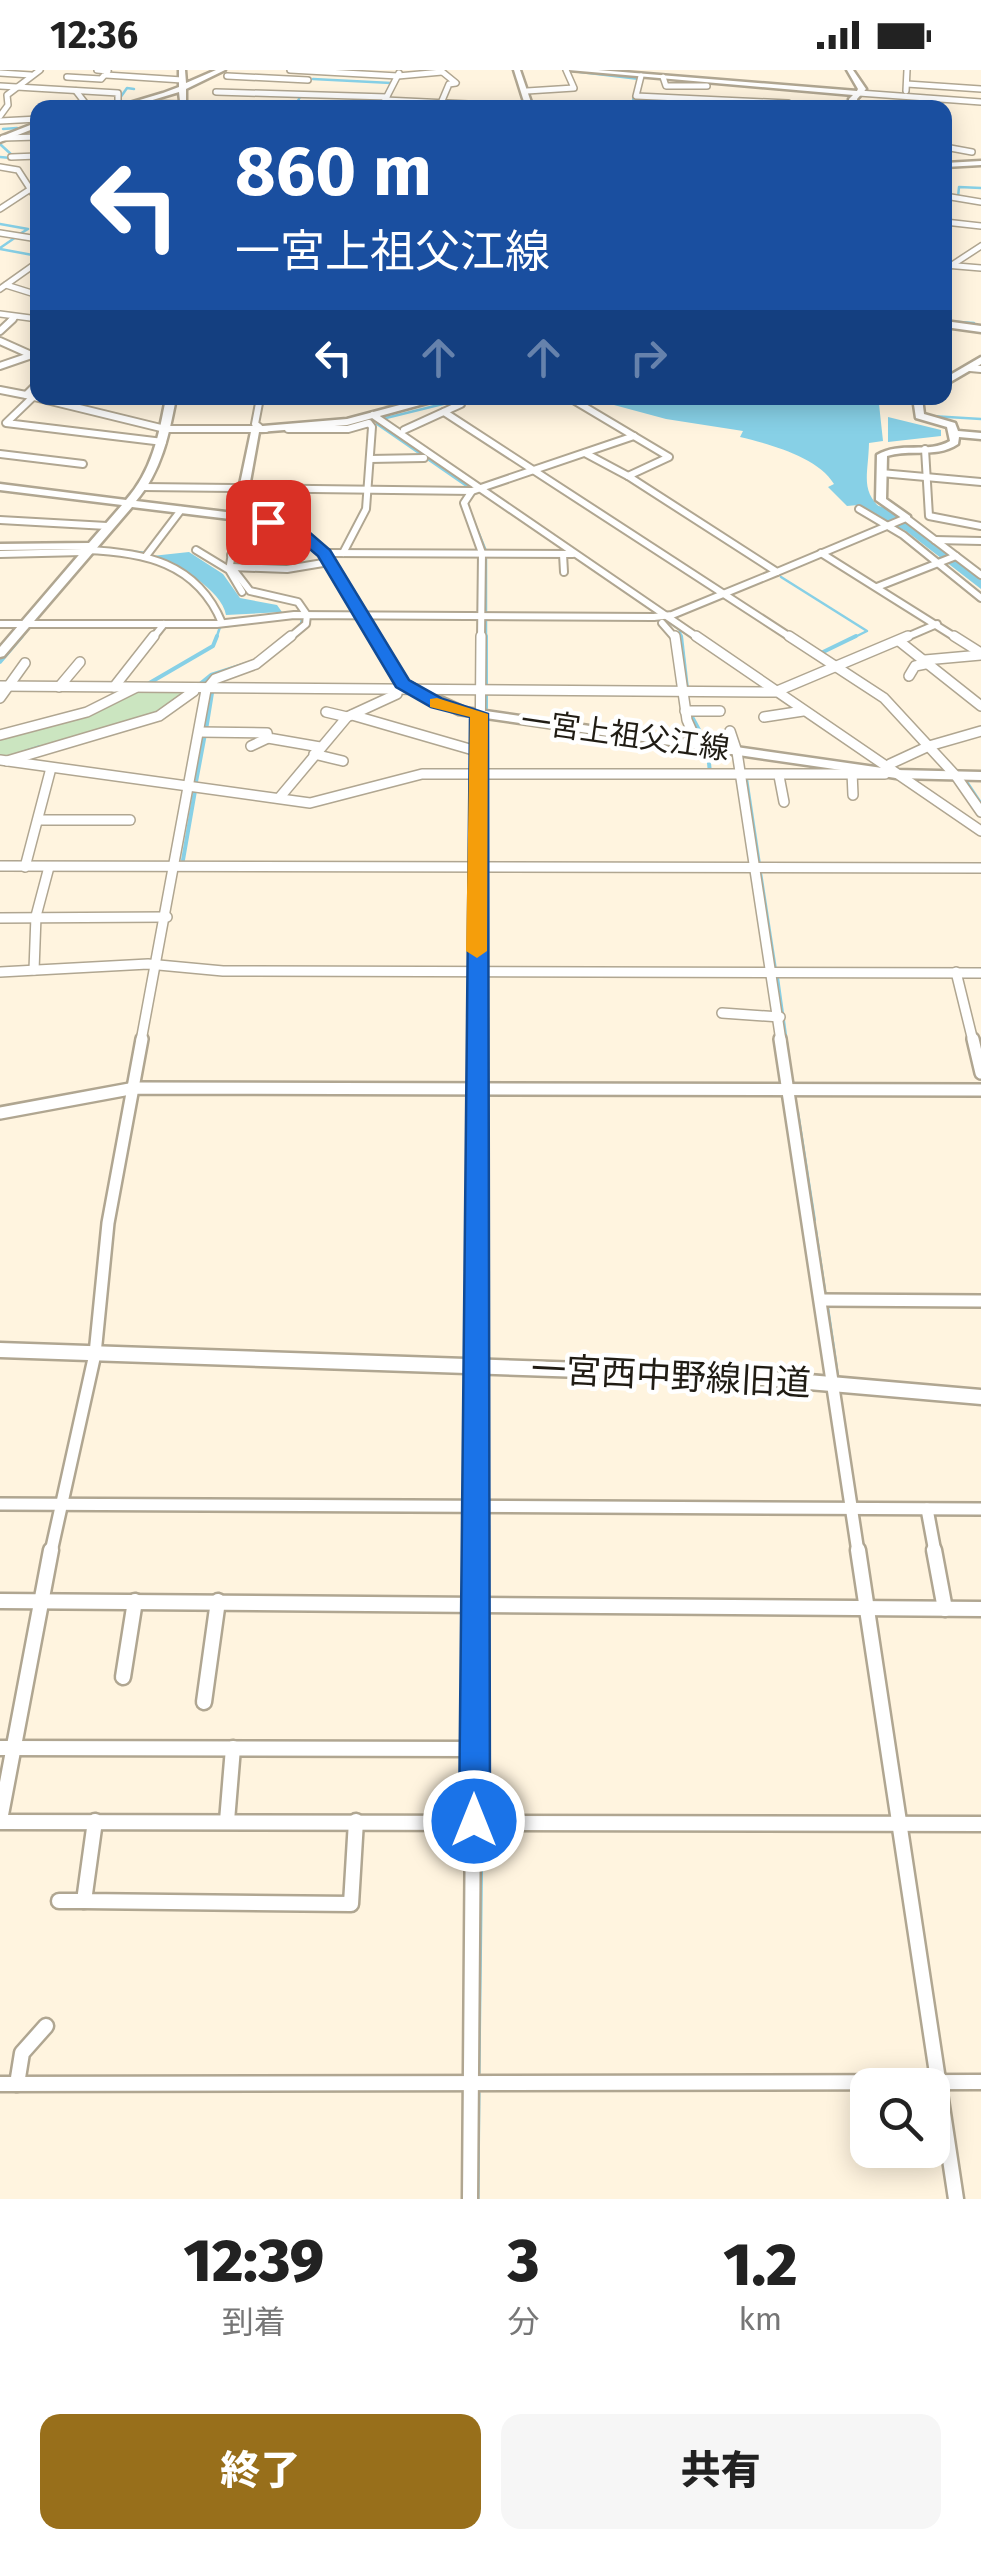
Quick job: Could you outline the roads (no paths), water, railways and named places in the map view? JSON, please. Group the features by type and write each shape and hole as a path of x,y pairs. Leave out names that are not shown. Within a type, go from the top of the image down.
{"street":[{"path":"30,121 0,118 8,105 6,97 40,70"},
{"path":"53,90 76,70"},
{"path":"97,70 108,71 106,74"},
{"path":"290,70 441,71 456,83 449,84 441,100"},
{"path":"517,70 529,100"},
{"path":"528,91 574,88 569,70 951,100"},
{"path":"850,70 862,89 852,100"},
{"path":"906,97 907,70"},
{"path":"298,96 314,71"},
{"path":"1,72 32,76"},
{"path":"386,99 399,73"},
{"path":"67,77 101,79 106,74 182,79 220,74 308,80"},
{"path":"210,100 220,74"},
{"path":"641,76 636,96 718,100"},
{"path":"143,100 182,79"},
{"path":"26,80 59,84"},
{"path":"704,99 707,83"},
{"path":"907,84 981,89"},
{"path":"0,86 118,93 118,100"},
{"path":"773,86 786,100"},
{"path":"76,91 83,100"},
{"path":"216,92 400,100"},
{"path":"870,94 876,100"},
{"path":"952,100 981,102"},
{"path":"2,136 30,125"},
{"path":"2,136 30,137"},
{"path":"952,148 972,152 981,148"},
{"path":"970,164 972,152"},
{"path":"11,157 30,156"},
{"path":"952,164 981,163"},
{"path":"0,167 18,170 29,190 0,209"},
{"path":"952,199 981,202"},
{"path":"952,223 981,226"},
{"path":"0,233 30,239"},
{"path":"952,263 981,246"},
{"path":"952,265 981,268"},
{"path":"3,287 30,268"},
{"path":"3,287 30,293"},
{"path":"0,314 30,319"},
{"path":"0,332 16,317"},
{"path":"952,324 978,326"},
{"path":"0,341 30,353"},
{"path":"0,366 30,357"},
{"path":"952,379 976,369 981,360"},
{"path":"0,390 29,396 6,423 163,442"},
{"path":"62,405 165,429 348,429 369,423 366,508 343,553"},
{"path":"0,654 143,487 163,442 170,405"},
{"path":"259,405 229,567 246,596 284,604 294,615"},
{"path":"257,428 332,424 407,405"},
{"path":"404,430 459,405"},
{"path":"582,405 669,457 628,476"},
{"path":"918,405 920,416 948,423 955,434 952,446 884,453 880,473 882,502 981,575"},
{"path":"444,412 884,698 956,776 981,812"},
{"path":"373,415 475,490 578,554 659,616 981,831"},
{"path":"955,434 981,436"},
{"path":"143,487 475,490 634,436"},
{"path":"925,449 929,516 981,526"},
{"path":"585,453 628,476 777,572"},
{"path":"0,454 83,464"},
{"path":"370,458 424,458"},
{"path":"880,473 981,482"},
{"name":"一宮上祖父江線","path":"0,487 238,517 301,534 324,554 390,669 408,691 437,703 480,714 852,772 893,769 981,776"},
{"path":"470,2199 482,553 464,504 475,490"},
{"path":"146,556 181,510"},
{"path":"859,510 937,562 981,598"},
{"path":"0,624 222,623 294,615 659,616 724,594 903,519"},
{"path":"0,520 107,526"},
{"path":"268,522 257,539 324,554 578,554"},
{"path":"288,548 301,534"},
{"path":"934,540 981,541"},
{"path":"232,555 256,555 270,541"},
{"path":"0,551 86,549 146,556 203,592 218,607 222,623"},
{"path":"196,550 229,567 250,590 298,602 307,615 306,624 256,664 211,682 206,690 177,867 144,1014 135,1088 108,1223 96,1354 6,1748 0,1821 981,1824"},
{"path":"821,553 981,654"},
{"path":"229,567 287,568 324,554"},
{"path":"562,554 564,572"},
{"path":"877,587 937,562 955,558 981,561"},
{"path":"659,616 675,632 685,711 699,747"},
{"path":"114,687 164,624"},
{"path":"3,686 775,692 937,624"},
{"path":"898,641 981,706"},
{"path":"909,676 916,666 946,654 964,660 981,654"},
{"path":"59,687 80,662"},
{"path":"0,698 3,686 25,663"},
{"path":"0,736 46,720 94,711 136,687"},
{"path":"4,760 159,716 195,690"},
{"path":"280,797 349,716 408,691"},
{"path":"685,711 720,712"},
{"path":"764,716 803,711"},
{"path":"326,712 480,752"},
{"path":"730,731 737,752 780,1017 849,1508 936,2068"},
{"path":"893,769 929,746 981,731"},
{"path":"199,732 268,732 268,738"},
{"path":"251,746 268,738 343,761"},
{"path":"4,760 317,802 410,775 779,776 852,772 853,795"},
{"path":"25,866 52,768"},
{"path":"779,776 784,802"},
{"path":"38,820 130,820"},
{"path":"0,866 981,868"},
{"path":"34,970 36,916 49,867"},
{"path":"0,918 167,917"},
{"path":"0,972 158,965 222,971 981,972"},
{"path":"956,972 981,1073"},
{"path":"722,1013 780,1017"},
{"path":"0,1114 135,1088 981,1090"},
{"path":"821,1300 981,1301"},
{"name":"一宮西中野線旧道","path":"0,1350 729,1375 981,1397"},
{"path":"0,1504 981,1509"},
{"path":"927,1509 944,1609"},
{"path":"0,1601 981,1609"},
{"path":"123,1677 136,1601"},
{"path":"204,1702 218,1601"},
{"path":"6,1748 474,1749"},
{"path":"227,1821 233,1748"},
{"path":"84,1901 96,1821"},
{"path":"59,1901 358,1903 356,1821"},
{"path":"46,2026 22,2054 8,2084 850,2082"},
{"path":"950,2082 981,2082"},
{"path":"950,2160 956,2199"}],"water":[{"path":"614,405 879,405 883,441 869,443 867,485 874,500 891,517 886,519 858,505 847,506 828,487 834,484 817,466 792,453 740,437 743,431 666,419"},
{"path":"888,417 941,430 941,436 888,442"},
{"path":"189,552 223,574 240,598 277,605 282,612 226,615 207,587 173,564 152,556"}],"waterway":[{"path":"853,70 866,89"},
{"path":"572,71 639,79"},
{"path":"313,79 391,83"},
{"path":"120,98 127,88 134,89"},
{"path":"633,100 635,93"},
{"path":"3,129 17,128"},
{"path":"1,145 13,156"},
{"path":"0,157 11,158"},
{"path":"952,167 960,166"},
{"path":"958,197 959,187 981,188"},
{"path":"0,224 28,229 18,235"},
{"path":"0,248 16,237"},
{"path":"0,249 30,255"},
{"path":"952,321 974,323"},
{"path":"386,418 439,405"},
{"path":"931,416 981,419"},
{"path":"377,424 471,489"},
{"path":"868,506 911,528 981,585"},
{"path":"471,514 486,551"},
{"path":"121,550 146,553"},
{"path":"486,555 486,613"},
{"path":"781,577 867,631 851,639"},
{"path":"217,636 220,627 302,617 301,625 284,639"},
{"path":"486,619 486,687"},
{"path":"665,619 680,630 681,639"},
{"path":"20,639 31,626"},
{"path":"0,662 22,636"},
{"path":"217,636 213,646 146,685 195,688 211,675 255,661 287,636"},
{"path":"681,636 687,688"},
{"path":"821,653 856,636"},
{"path":"206,730 212,693"},
{"path":"486,693 486,708"},
{"path":"691,715 705,741"},
{"path":"485,772 486,721"},
{"path":"196,782 205,734"},
{"path":"7,758 40,747"},
{"path":"708,753 710,773"},
{"path":"485,777 485,865"},
{"path":"746,778 759,864"},
{"path":"967,783 981,804"},
{"path":"183,860 195,791"},
{"path":"485,871 486,967"},
{"path":"760,872 775,969"},
{"path":"484,1085 486,976"},
{"path":"777,977 789,1063"},
{"path":"483,1217 484,1095"},
{"path":"797,1111 814,1220"},
{"path":"815,1229 825,1296"},
{"path":"484,1230 485,1357"},
{"path":"827,1306 837,1375"},
{"path":"482,1498 485,1382"},
{"path":"482,1514 482,1597"},
{"path":"481,1816 482,1613"},
{"path":"478,2073 481,1831"},
{"path":"477,2199 478,2093"}]}
